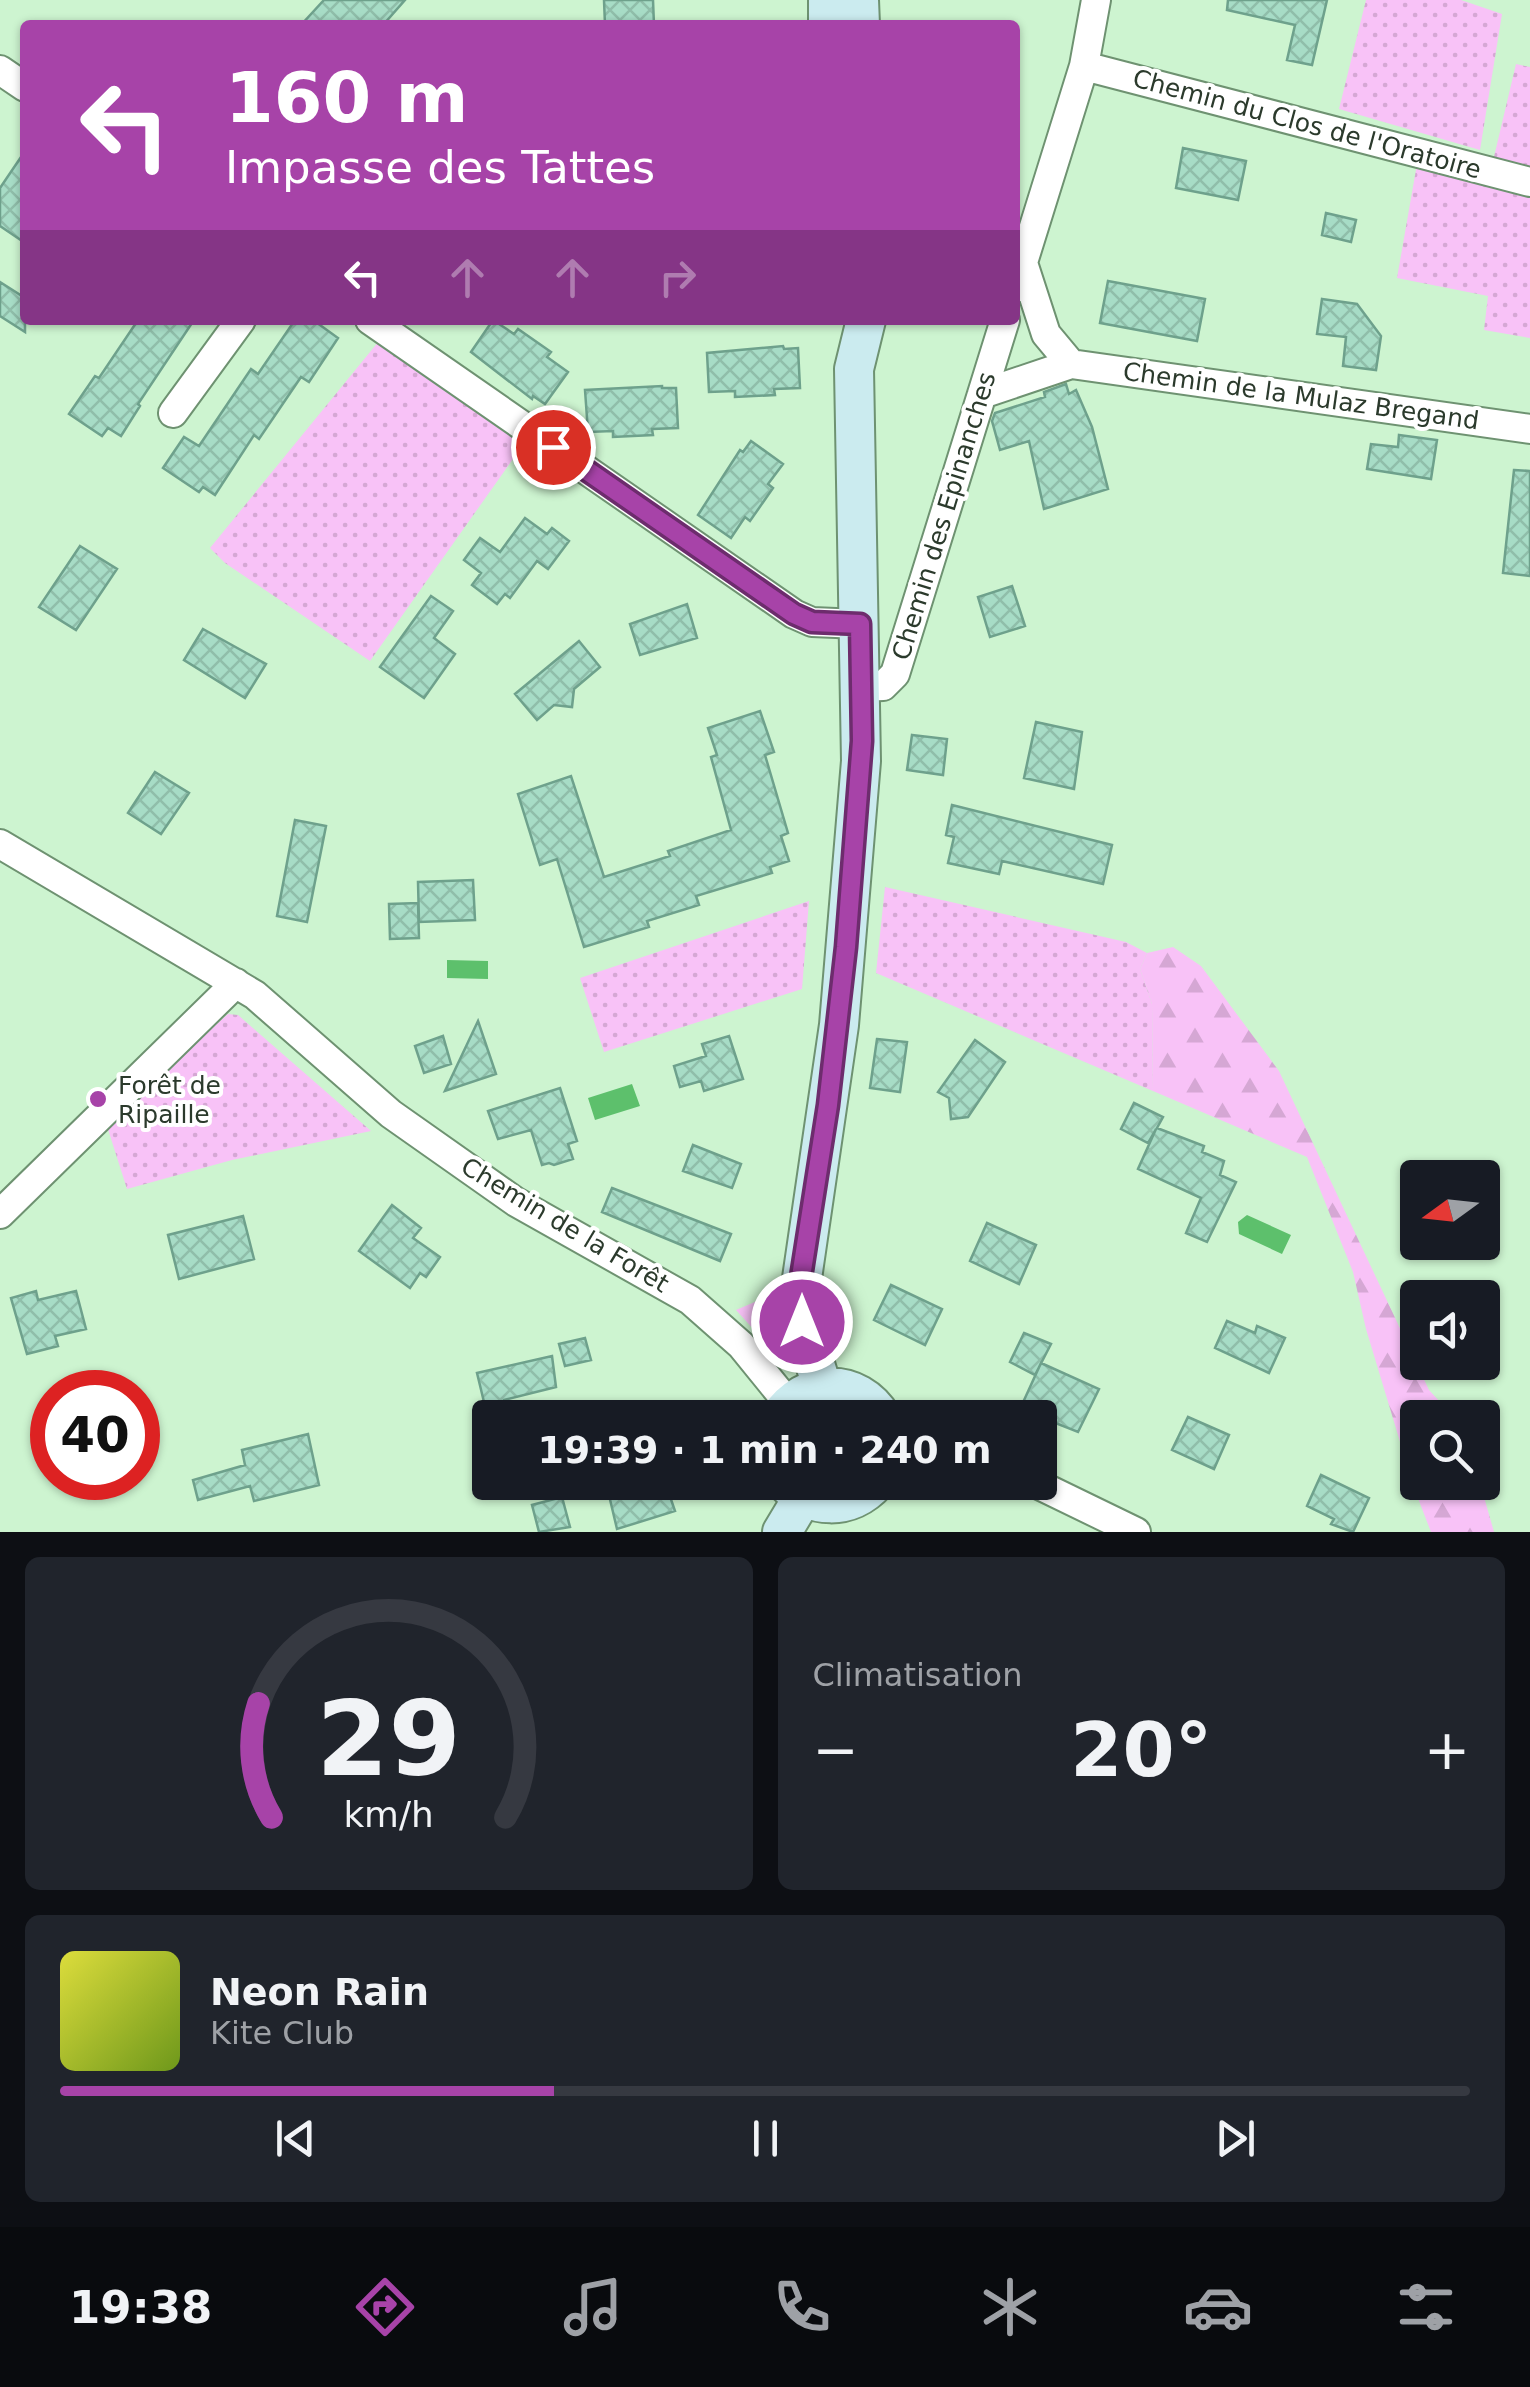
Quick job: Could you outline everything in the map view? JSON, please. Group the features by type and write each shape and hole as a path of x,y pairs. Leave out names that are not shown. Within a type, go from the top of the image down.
{"street":[{"path":"1020,272 1084,66 1096,0"},
{"name":"Chemin du Clos de l'Oratoire","path":"1084,66 1530,182"},
{"path":"1020,277 1046,334 1071,364"},
{"path":"173,414 237,325"},
{"path":"377,325 794,614 812,622 860,624"},
{"path":"841,325 854,369"},
{"path":"797,1400 800,1292 839,1025 861,761 854,369 865,325"},
{"name":"Chemin des Epinanches","path":"862,687 883,686 896,674 1003,325"},
{"name":"Chemin de la Mulaz Bregand","path":"982,394 1071,364 1530,429"},
{"name":"Chemin de la Forêt","path":"0,844 236,983 273,1009 391,1114 452,1158 516,1202 708,1313 794,1400"},
{"path":"0,1214 236,983"},
{"path":"805,1400 840,1387 867,1400"},
{"path":"1057,1494 1136,1532"},
{"path":"782,1532 791,1500"},
{"path":"813,1500 820,1504 852,1500"}],"green space":[{"path":"1366,0 1461,0 1502,14 1480,150 1339,109"},
{"path":"1516,64 1530,67 1530,170 1493,161"},
{"path":"1417,164 1530,194 1530,338 1484,330 1488,296 1397,278"},
{"path":"379,341 525,442 370,661 225,563 210,548"},
{"path":"885,887 1126,942 1147,953 1140,969 1152,1004 1153,1091 876,973"},
{"path":"809,901 802,989 604,1052 580,978"},
{"path":"1173,947 1201,966 1279,1071 1400,1328 1400,1380 1424,1380 1438,1400 1400,1400 1400,1442 1353,1272 1307,1157 1153,1091 1152,1004 1140,969 1147,953"},
{"path":"228,1014 238,1015 371,1131 232,1160 127,1189 106,1123"},
{"path":"771,1295 776,1336 766,1343 736,1310"},
{"path":"1419,1500 1485,1500 1494,1532 1431,1532"}],"shaded area":[{"path":"447,960 488,961 488,979 447,978"},
{"path":"632,1084 640,1106 595,1120 588,1098"},
{"path":"1247,1215 1291,1235 1282,1254 1239,1234 1238,1222"}],"building":[{"path":"324,0 405,0 387,20 306,20"},
{"path":"604,0 653,0 654,20 605,20"},
{"path":"1228,0 1327,0 1312,65 1287,60 1295,25 1227,10"},
{"path":"1183,148 1246,161 1238,200 1176,188"},
{"path":"20,158 20,240 0,226 0,188"},
{"path":"1326,213 1356,220 1351,242 1322,235"},
{"path":"1108,281 1205,299 1197,341 1100,323"},
{"path":"0,282 20,295 20,325 25,325 25,332 0,316"},
{"path":"1322,299 1357,304 1381,336 1376,370 1343,366 1346,337 1317,334"},
{"path":"135,325 191,325 121,436 108,428 102,436 69,414 95,376 99,378"},
{"path":"292,325 320,325 338,338 309,382 301,377 259,439 254,435 215,495 203,487 199,492 163,468 184,437 199,446 251,369 258,374"},
{"path":"490,325 500,325 514,334 518,329 551,352 547,357 568,372 545,404 533,396 532,399 471,352"},
{"path":"798,348 800,388 774,389 775,395 735,397 735,391 709,392 707,353"},
{"path":"1066,384 1069,394 1076,390 1092,427 1108,489 1044,509 1029,441 1000,450 992,421 995,413 1045,397 1044,392"},
{"path":"676,388 678,428 652,429 653,435 613,437 613,431 588,432 585,390"},
{"path":"1399,435 1437,440 1431,479 1367,469 1371,444 1398,447"},
{"path":"751,441 783,464 768,484 773,488 750,521 745,517 731,538 698,515 740,450 743,452"},
{"path":"1514,470 1530,471 1530,576 1503,573"},
{"path":"525,518 547,534 552,528 569,541 548,569 537,561 510,598 505,594 497,604 472,585 481,573 464,560 480,538 500,552"},
{"path":"80,546 117,569 76,630 39,607"},
{"path":"1012,586 1025,626 990,637 978,597"},
{"path":"431,596 453,611 434,638 455,654 424,698 380,667"},
{"path":"687,604 697,638 640,655 630,624"},
{"path":"203,629 266,664 245,698 184,660"},
{"path":"579,641 600,667 574,689 572,707 554,705 537,720 515,694"},
{"path":"760,711 774,752 765,755 788,833 781,836 789,861 770,867 772,873 696,896 699,905 647,921 649,927 584,947 557,859 540,865 518,794 571,776 604,877 670,856 668,851 731,830 711,757 717,755 708,728"},
{"path":"1036,722 1082,732 1074,789 1024,778"},
{"path":"912,735 947,739 943,775 907,770"},
{"path":"155,772 189,793 161,834 128,813"},
{"path":"952,805 1112,845 1103,884 1002,861 999,874 948,863 954,837 946,835"},
{"path":"295,820 326,826 307,922 277,916"},
{"path":"473,880 475,920 419,922 418,882"},
{"path":"418,903 419,938 390,939 389,904"},
{"path":"478,1021 496,1074 445,1091"},
{"path":"443,1036 451,1064 424,1073 415,1046"},
{"path":"729,1036 743,1079 704,1091 701,1081 680,1087 674,1066 706,1056 702,1044"},
{"path":"877,1039 907,1042 900,1092 870,1088"},
{"path":"975,1040 1005,1062 968,1117 951,1119 949,1098 938,1092"},
{"path":"560,1088 577,1141 568,1144 573,1159 542,1165 531,1130 498,1139 488,1111"},
{"path":"1134,1103 1163,1117 1157,1128 1204,1146 1202,1152 1224,1161 1220,1175 1236,1182 1207,1242 1186,1233 1201,1198 1138,1169 1156,1129 1148,1143 1121,1129"},
{"path":"693,1145 741,1164 732,1188 683,1171"},
{"path":"612,1188 731,1234 720,1261 602,1212"},
{"path":"392,1205 421,1228 413,1238 440,1257 426,1277 420,1273 410,1288 359,1251"},
{"path":"243,1216 254,1259 179,1279 168,1235"},
{"path":"987,1223 1036,1245 1019,1284 970,1261"},
{"path":"891,1285 942,1309 925,1345 874,1320"},
{"path":"36,1291 38,1300 76,1291 86,1329 55,1336 58,1346 27,1354 11,1298"},
{"path":"1227,1321 1255,1333 1257,1326 1285,1338 1269,1373 1215,1348"},
{"path":"1024,1333 1051,1344 1035,1375 1010,1362"},
{"path":"585,1338 591,1360 565,1366 559,1344"},
{"path":"552,1356 556,1387 504,1400 484,1400 477,1373"},
{"path":"1041,1363 1099,1389 1078,1432 1057,1424 1057,1400 1024,1400"},
{"path":"1188,1417 1229,1435 1214,1469 1172,1450"},
{"path":"308,1434 319,1485 254,1501 250,1486 198,1500 193,1480 245,1465 242,1450"},
{"path":"1321,1475 1369,1498 1353,1532 1331,1524 1334,1519 1307,1506"},
{"path":"563,1500 570,1527 539,1532 532,1505"},
{"path":"610,1500 671,1500 675,1511 617,1529"}],"place":[{"name":"Forêt de Ripaille","path":"98,1099"}],"route":[{"path":"553,447 794,614 831,625 860,624 863,720 846,947 839,1025 801,1277 802,1322"}]}
